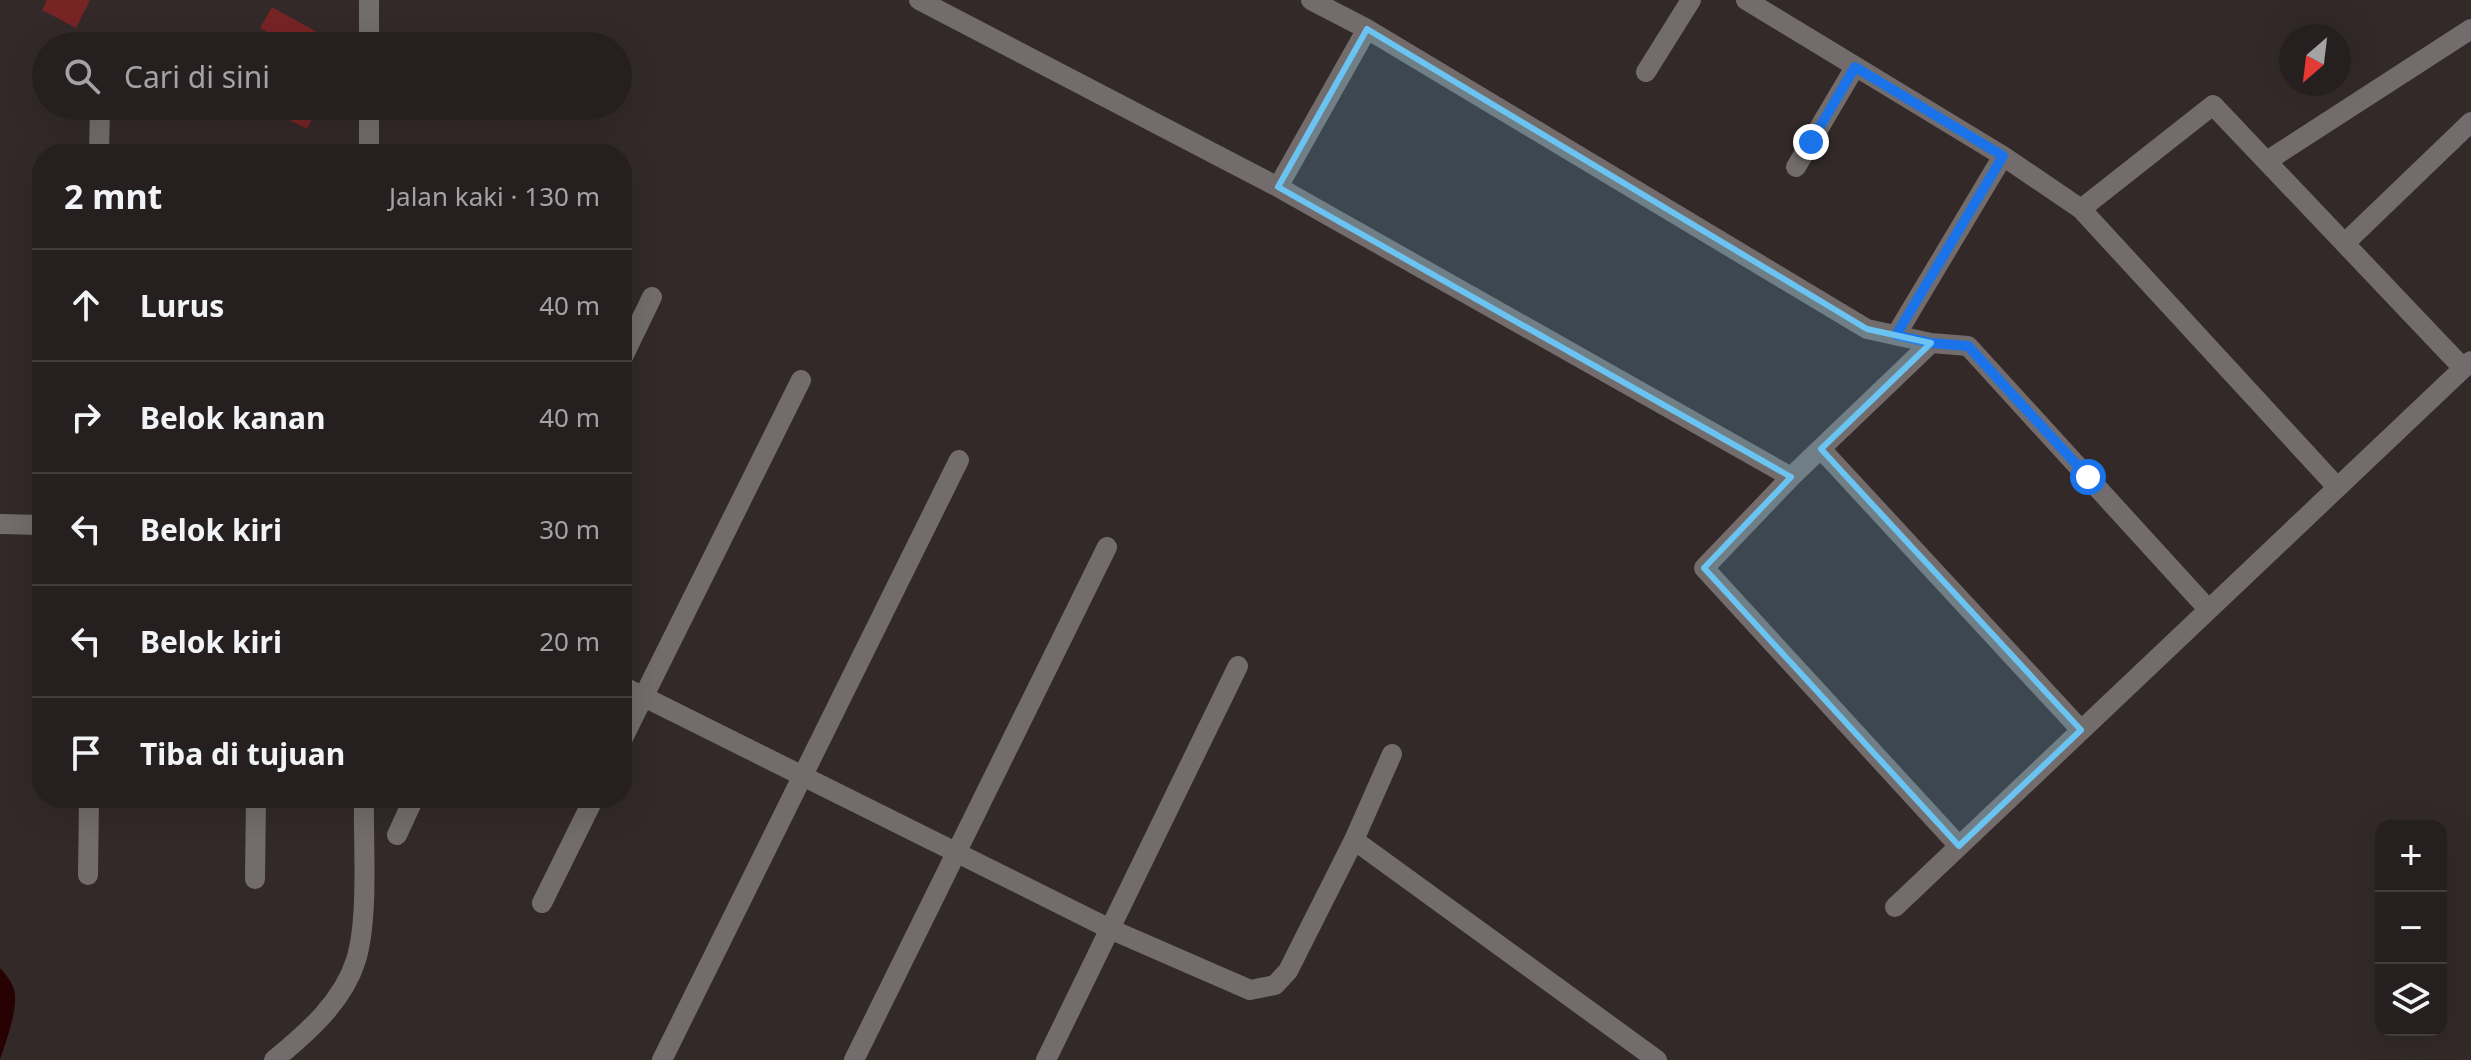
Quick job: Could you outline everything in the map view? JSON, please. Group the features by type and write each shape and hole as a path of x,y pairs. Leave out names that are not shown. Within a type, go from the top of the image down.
{"street":[{"path":"369,0 369,32"},
{"path":"919,0 1278,187 1791,477"},
{"path":"1311,0 1367,29 1867,329 1931,343 1968,346 2208,609"},
{"path":"1646,72 1691,0"},
{"path":"1746,0 2003,156 2081,209 2337,487"},
{"path":"1278,187 1367,29"},
{"path":"2267,161 2471,29"},
{"path":"1796,167 1855,67"},
{"path":"1895,907 2467,364 2213,105 2081,209"},
{"path":"99,144 100,120"},
{"path":"369,120 369,144"},
{"path":"2345,243 2471,122"},
{"path":"1896,335 2003,156"},
{"path":"632,338 652,297"},
{"path":"1931,343 1791,477 1704,568 1959,846"},
{"path":"632,720 801,380"},
{"path":"1821,449 2081,730"},
{"path":"662,1060 959,460"},
{"path":"0,524 32,525"},
{"path":"854,1060 1107,547"},
{"path":"1046,1060 1238,666"},
{"path":"632,691 1110,929 1250,990 1275,985 1288,971 1354,840 1392,754"},
{"path":"88,875 89,808"},
{"path":"255,879 256,808"},
{"path":"274,1060 313,1027 340,993 356,961 362,925 364,808"},
{"path":"397,835 409,808"},
{"path":"542,903 589,808"},
{"path":"1354,840 1657,1060"}],"highlighted area":[{"path":"1367,29 1867,329 1931,343 1821,449 2081,730 1959,846 1704,568 1791,477 1278,187"}],"shaded area":[{"path":"0,968 12,984 15,1005 0,1059"}],"building":[{"path":"47,0 90,0 76,28 42,10"},
{"path":"272,7 317,32 267,32 260,28"},
{"path":"289,120 312,120 307,129"}],"route":[{"path":"1811,142 1855,67 2003,156 1896,335 1931,343 1968,346 2088,477"}]}
